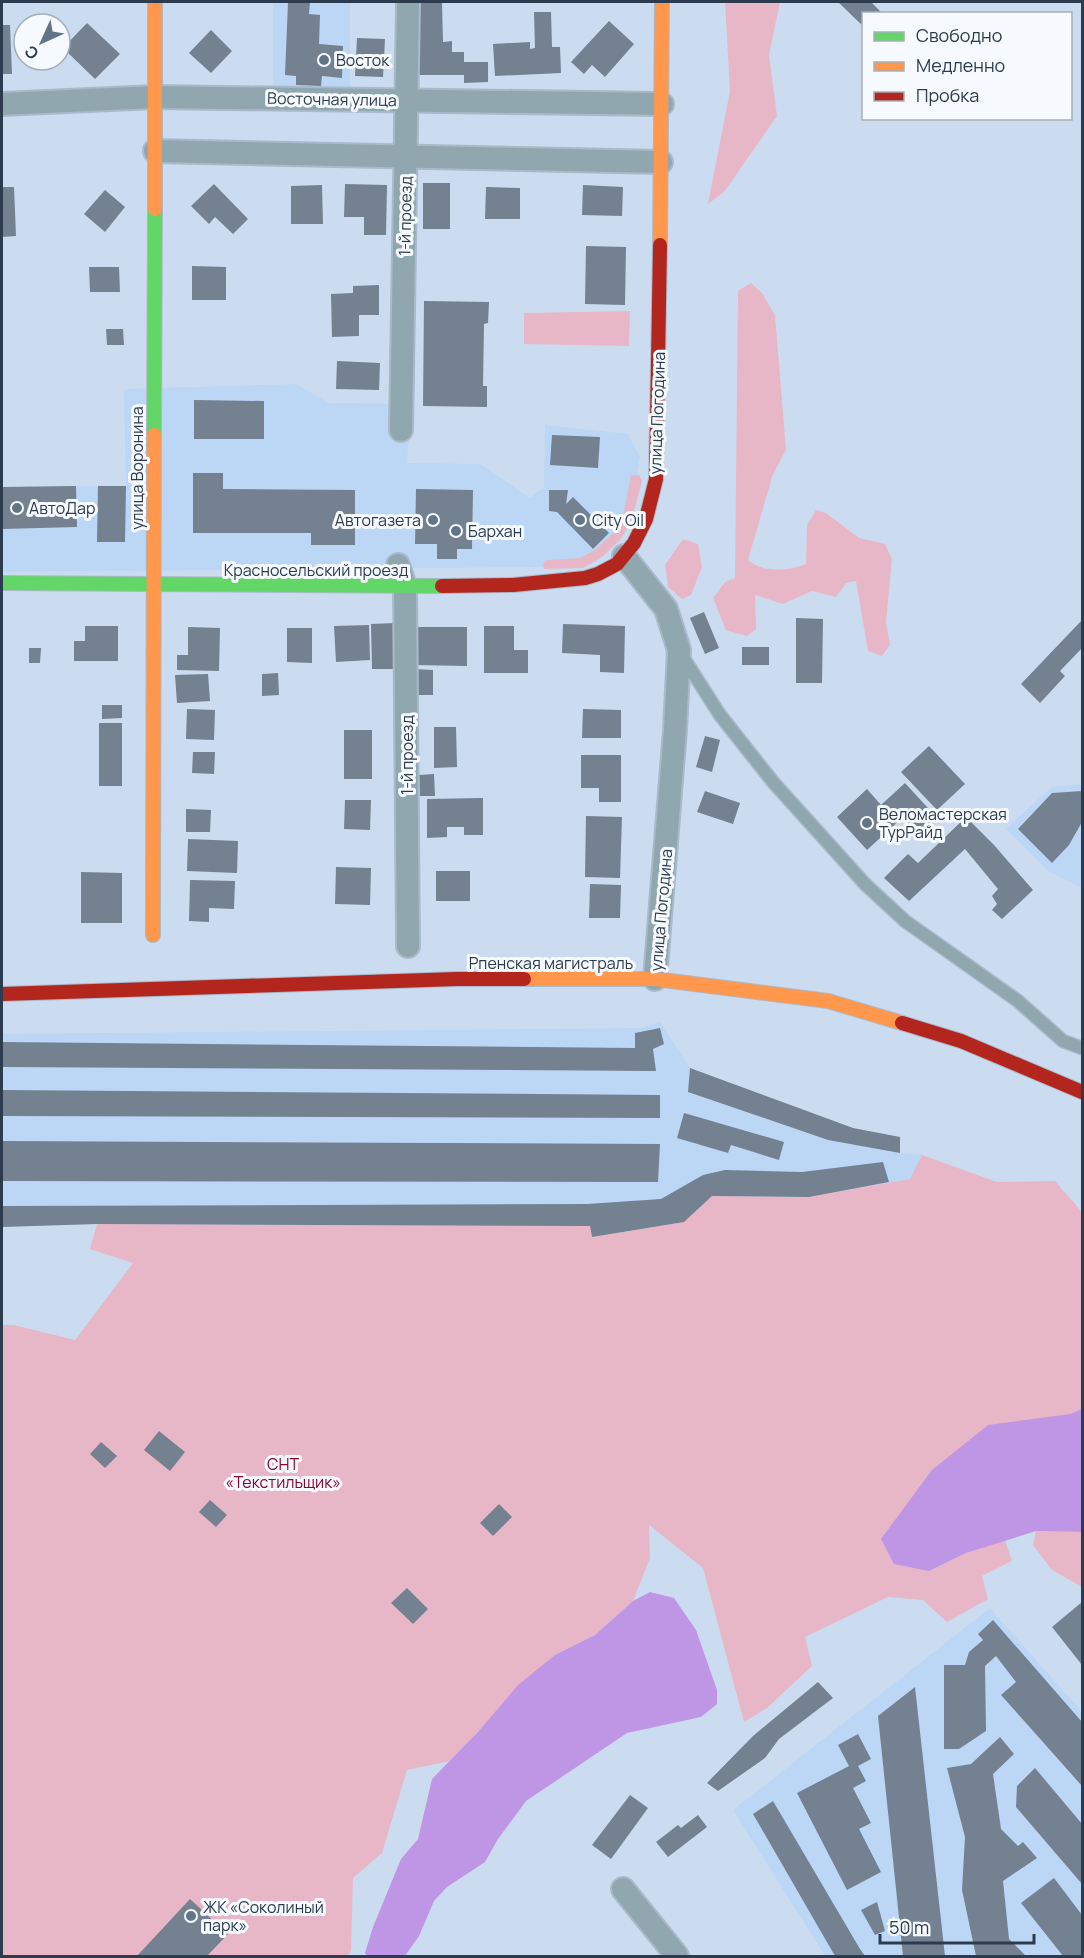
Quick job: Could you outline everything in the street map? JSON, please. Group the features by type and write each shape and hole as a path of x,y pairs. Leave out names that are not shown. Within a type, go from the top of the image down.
{"street":[{"name":"улица Воронина","path":"153,935 155,2"},
{"name":"1-й проезд","path":"401,430 408,2"},
{"name":"улица Погодина","path":"655,979 675,730 679,650 666,609 624,556 638,538 648,515 656,479 662,2"},
{"name":"Восточная улица","path":"2,104 155,97 662,104"},
{"path":"155,152 661,162"},
{"name":"Красносельский проезд","path":"2,583 152,586 402,576 504,586 582,579 606,571 624,556"},
{"name":"1-й проезд","path":"402,576 408,946"},
{"name":"Рпенская магистраль","path":"2,994 457,979 655,979 828,1001 961,1041 1083,1092"},
{"path":"623,1889 677,1956"}],"lane":[{"path":"679,650 720,715 773,782 865,884 905,921 1018,1001 1063,1041 1083,1048"}],"shaded area":[{"path":"273,2 350,2 350,92 273,92"},
{"path":"296,384 329,403 411,404 407,463 480,464 530,498 544,487 545,425 628,434 640,457 629,520 582,564 539,567 2,572 2,487 126,486 124,389"},
{"path":"1082,784 1082,888 1048,871 1006,829 1052,787"},
{"path":"660,1022 690,1068 688,1092 828,1140 922,1155 910,1179 809,1197 712,1196 684,1222 592,1237 590,1227 97,1224 2,1227 2,1034 642,1028"},
{"path":"1082,1409 1082,1532 1036,1531 966,1553 929,1571 894,1564 881,1539 932,1470 988,1425 1070,1414"},
{"path":"650,1592 674,1598 696,1630 717,1690 717,1704 701,1717 627,1733 526,1801 498,1839 485,1862 447,1887 434,1901 419,1936 405,1956 367,1956 365,1953 373,1927 401,1859 418,1839 432,1779 478,1732 518,1685 555,1655 595,1635 633,1601"},
{"path":"990,1608 1082,1712 1082,1956 825,1956 733,1810"}],"green space":[{"path":"725,2 780,2 769,55 777,116 724,192 708,204 730,91"},
{"path":"751,283 762,293 775,315 786,450 773,474 748,560 761,567 776,570 806,564 807,525 816,510 826,513 859,538 885,544 892,559 886,622 890,645 882,656 868,651 856,581 846,583 836,597 812,591 783,604 755,595 756,629 747,636 726,630 713,598 725,582 735,578 738,291"},
{"path":"630,311 629,346 524,344 524,313"},
{"path":"631,475 639,475 642,481 631,522 620,540 602,557 583,568 544,569 543,564 547,560 580,558 595,550 612,534 623,518"},
{"path":"683,539 698,544 702,567 691,595 682,599 668,587 665,565"},
{"name":"СНТ «Текстильщик»","path":"922,1155 997,1182 1055,1181 1082,1212 1082,1409 1070,1414 929,1571 966,1553 1005,1540 1012,1561 982,1576 988,1599 947,1622 923,1600 888,1597 805,1637 812,1666 767,1708 744,1722 703,1568 649,1525 650,1558 633,1601 595,1635 555,1655 450,1761 407,1770 382,1853 353,1878 351,1950 348,1956 2,1956 2,1325 14,1325 75,1340 133,1263 90,1249 97,1224 590,1226 592,1237 684,1222 712,1196 809,1197 910,1179"},
{"path":"1036,1531 1082,1532 1082,1587 1052,1570 1033,1545"}],"building":[{"path":"288,2 310,2 309,14 320,15 319,44 343,46 342,78 322,76 321,86 296,85 296,76 285,75"},
{"path":"419,2 442,2 443,42 452,41 452,52 464,52 464,62 488,62 488,82 464,83 464,75 417,75 416,29 420,29"},
{"path":"838,2 871,2 881,12 862,12 862,25"},
{"path":"534,12 551,12 552,47 560,47 561,73 495,76 493,44 530,42 530,49 535,48"},
{"path":"609,21 634,44 605,77 592,65 584,74 571,62"},
{"path":"87,23 120,54 95,79 72,57 72,39"},
{"path":"2,25 10,25 12,74 2,74"},
{"path":"211,30 232,51 211,73 189,53"},
{"path":"357,38 385,39 383,77 355,76"},
{"path":"423,183 450,183 450,229 423,229"},
{"path":"214,184 248,219 233,234 215,217 209,224 191,206"},
{"path":"345,184 387,185 386,235 364,235 364,217 344,217"},
{"path":"322,185 323,224 291,224 291,186"},
{"path":"583,185 623,187 622,216 582,215"},
{"path":"2,187 14,187 16,236 2,237"},
{"path":"486,187 520,188 520,219 485,219"},
{"path":"105,190 125,207 105,232 84,214"},
{"path":"586,246 626,247 625,305 585,304"},
{"path":"192,266 226,267 226,300 192,300"},
{"path":"89,267 119,267 120,292 90,292"},
{"path":"379,285 379,315 359,315 359,336 332,337 331,294 353,293 353,286"},
{"path":"424,301 489,302 488,323 484,324 483,386 487,386 487,407 423,406"},
{"path":"106,329 123,329 124,345 107,345"},
{"path":"337,361 380,363 379,390 336,389"},
{"path":"194,400 264,401 264,439 194,439"},
{"path":"552,435 600,437 598,468 550,465"},
{"path":"193,473 223,473 223,489 355,490 355,545 311,545 311,533 193,533"},
{"path":"76,486 77,527 2,529 2,487"},
{"path":"98,486 126,486 125,542 97,542"},
{"path":"416,489 473,490 472,549 457,549 457,559 437,559 437,544 415,544"},
{"path":"549,490 568,490 566,504 573,497 609,533 593,549 557,512 549,511"},
{"path":"704,612 719,648 705,654 690,618"},
{"path":"796,618 823,619 822,683 796,683"},
{"path":"1082,620 1082,648 1060,671 1065,676 1040,703 1021,684"},
{"path":"395,623 396,669 372,669 371,624"},
{"path":"563,624 625,626 624,673 600,672 600,655 562,653"},
{"path":"369,625 370,660 336,662 334,626"},
{"path":"85,626 118,626 118,661 74,661 74,641 85,641"},
{"path":"484,626 514,626 514,650 528,650 528,673 484,673"},
{"path":"188,627 220,628 219,671 177,670 177,655 188,655"},
{"path":"414,627 467,627 467,666 414,665"},
{"path":"287,628 312,628 312,663 287,662"},
{"path":"742,647 769,647 769,665 742,665"},
{"path":"29,648 41,648 40,663 29,663"},
{"path":"413,669 433,670 433,695 412,695"},
{"path":"278,673 279,695 262,696 262,674"},
{"path":"208,674 210,701 177,703 175,675"},
{"path":"102,705 122,705 122,718 102,719"},
{"path":"187,709 215,710 214,740 186,739"},
{"path":"583,709 621,710 621,738 582,738"},
{"path":"99,723 122,723 122,786 99,786"},
{"path":"434,727 456,727 457,767 434,768"},
{"path":"344,730 372,730 372,779 344,779"},
{"path":"705,736 720,740 712,772 696,767"},
{"path":"929,746 965,784 937,810 901,772"},
{"path":"193,752 215,752 214,774 192,773"},
{"path":"581,755 621,755 621,802 599,802 599,788 581,788"},
{"path":"434,774 435,796 420,796 419,775"},
{"path":"905,783 938,819 920,835 903,817 867,850 837,817 867,789 881,805"},
{"path":"705,791 740,803 733,824 697,812"},
{"path":"1082,791 1082,822 1069,845 1052,863 1018,829 1052,793"},
{"path":"483,798 483,835 464,835 464,827 447,827 447,837 427,838 427,799"},
{"path":"345,800 371,800 370,830 344,829"},
{"path":"186,809 211,810 210,832 186,832"},
{"path":"586,816 622,817 620,878 585,877"},
{"path":"966,817 1033,890 1002,919 992,910 997,904 992,896 998,889 965,849 909,901 884,878 908,854 918,863"},
{"path":"188,839 238,841 237,873 187,871"},
{"path":"336,867 371,868 370,905 335,904"},
{"path":"436,871 470,871 470,901 436,901"},
{"path":"81,872 122,873 122,923 81,923"},
{"path":"190,880 235,881 234,909 209,908 209,922 189,921"},
{"path":"590,884 621,885 620,918 589,918"},
{"path":"660,1028 664,1044 653,1049 656,1071 2,1067 2,1042 635,1048 635,1033"},
{"path":"690,1068 853,1128 900,1137 900,1153 828,1140 688,1092"},
{"path":"2,1090 660,1095 660,1118 2,1116"},
{"path":"684,1113 784,1142 779,1160 731,1145 728,1153 677,1138"},
{"path":"2,1141 660,1144 658,1182 2,1181"},
{"path":"883,1162 889,1182 809,1197 712,1196 684,1222 592,1237 590,1226 97,1224 2,1227 2,1206 587,1204 661,1199 703,1175 725,1170 802,1172"},
{"path":"159,1431 185,1452 170,1471 144,1450"},
{"path":"101,1442 117,1456 105,1468 90,1454"},
{"path":"210,1500 227,1515 216,1527 199,1512"},
{"path":"499,1504 512,1517 493,1536 480,1523"},
{"path":"407,1588 428,1609 413,1624 391,1603"},
{"path":"1082,1602 1082,1665 1052,1627"},
{"path":"993,1620 1082,1722 1082,1786 1001,1695 1016,1682 996,1656 985,1666 986,1731 959,1749 944,1749 944,1665 965,1665 969,1652 983,1640 978,1634"},
{"path":"818,1682 833,1698 779,1739 765,1758 718,1791 707,1783 753,1736"},
{"path":"915,1687 945,1956 903,1956 878,1716"},
{"path":"858,1734 871,1759 858,1766 866,1781 853,1788 871,1823 859,1829 881,1872 847,1890 797,1793 849,1766 838,1745"},
{"path":"1000,1737 1014,1754 993,1774 1001,1829 1018,1846 1023,1842 1037,1858 1003,1881 1009,1939 1026,1956 976,1956 962,1890 965,1837 947,1768 971,1764"},
{"path":"1035,1768 1082,1824 1082,1884 1016,1807 1017,1786"},
{"path":"630,1795 648,1808 611,1859 592,1845"},
{"path":"773,1801 865,1956 835,1956 753,1814"},
{"path":"698,1815 707,1827 668,1857 656,1842 678,1825 681,1828"},
{"path":"1054,1878 1082,1915 1082,1956 1063,1956 1021,1903"},
{"name":"ЖК «Соколиный парк»","path":"190,1899 228,1934 207,1956 137,1956"},
{"path":"877,1902 885,1931 875,1935 861,1910"}],"traffic: fast":[{"path":"154,435 155,209"},
{"path":"2,583 442,586"}],"traffic: slow":[{"path":"155,2 155,209"},
{"path":"660,245 662,2"},
{"path":"153,935 154,435"},
{"path":"524,979 655,979 828,1001 902,1023"}],"traffic: jam":[{"path":"442,586 513,585 585,578 617,564 634,543 646,519 656,479 660,245"},
{"path":"2,994 457,979 524,979"},
{"path":"902,1023 961,1041 1082,1092"}],"place":[{"name":"Восток","path":"324,60"},
{"name":"АвтоДар","path":"17,508"},
{"name":"Автогазета","path":"433,520"},
{"name":"City Oil","path":"580,520"},
{"name":"Бархан","path":"456,531"},
{"name":"Веломастерская ТурРайд","path":"867,823"},
{"name":"ЖК «Соколиный парк»","path":"191,1916"}]}
